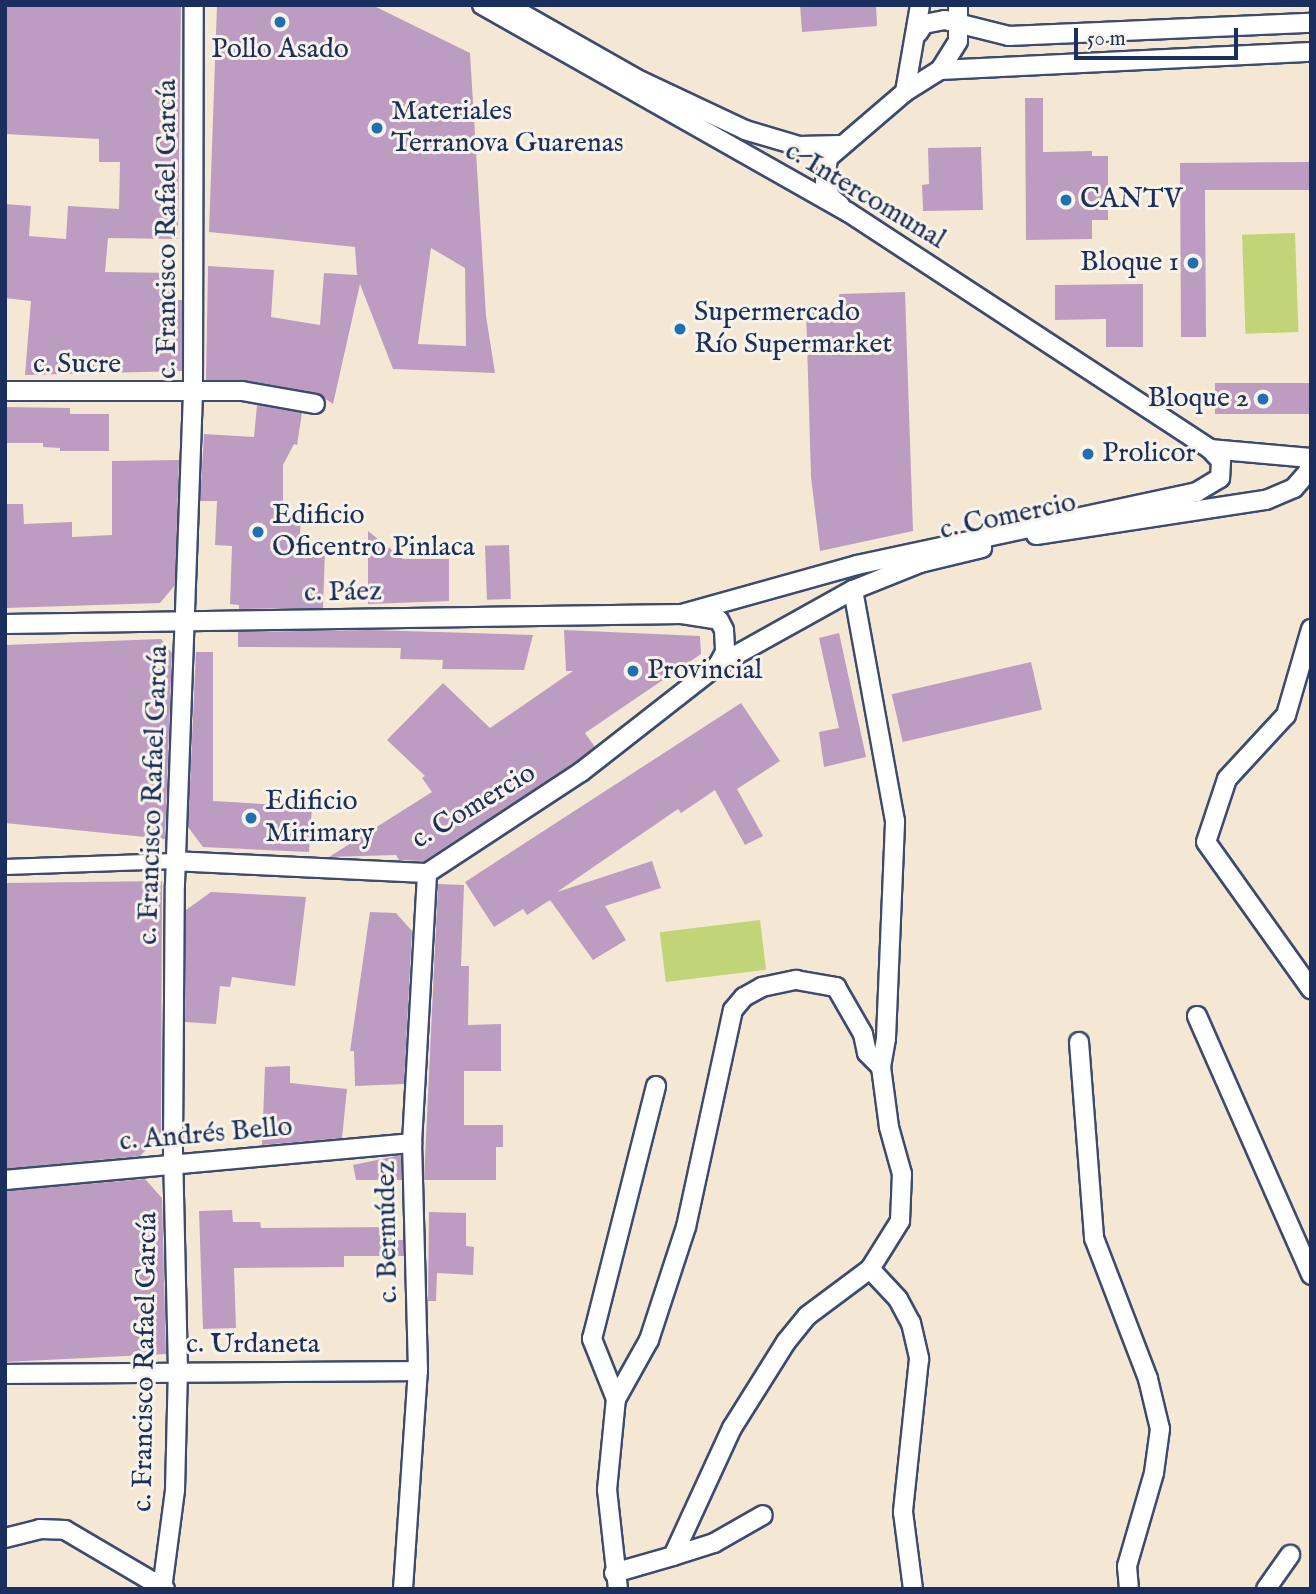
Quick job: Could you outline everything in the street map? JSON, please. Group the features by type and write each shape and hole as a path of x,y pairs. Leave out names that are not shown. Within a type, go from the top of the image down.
{"street":[{"name":"c. Francisco Rafael García","path":"163,1588 175,1490 178,1371 173,1164 175,861 187,622 193,391 194,5"},
{"name":"c. Intercomunal","path":"482,5 848,212 1210,449"},
{"name":"c. Intercomunal","path":"507,5 641,81 745,130 799,145 841,145"},
{"path":"905,92 918,33 920,5"},
{"path":"848,212 831,197 825,183 828,158 905,92 940,70 958,41 959,13"},
{"path":"918,33 930,21 959,13 1009,36 1311,23"},
{"path":"940,70 1311,52"},
{"name":"c. Sucre","path":"5,391 264,392 315,404"},
{"path":"1210,449 1311,458"},
{"path":"1196,510 1220,478 1221,461 1210,449"},
{"name":"c. Comercio","path":"175,861 427,873 581,772 718,665 853,590 920,564 1041,533 1266,500 1294,488 1308,472 1311,458"},
{"path":"682,614 857,565 1214,485"},
{"path":"673,1556 732,1428 786,1342 807,1316 870,1269 900,1221 902,1194 881,1067 886,1038 895,821 853,590"},
{"path":"682,614 719,620 727,639 718,665"},
{"name":"c. Páez","path":"5,624 682,614"},
{"path":"1311,629 1286,715 1227,779 1206,842 1311,989"},
{"path":"5,867 175,861"},
{"name":"c. Bermúdez","path":"402,1589 418,1371 412,1143 427,873"},
{"path":"763,1515 714,1544 673,1556 616,1581 607,1490 616,1399 649,1340 686,1227 733,1010 744,997 796,979 836,988 863,1034 867,1053 881,1067"},
{"path":"1198,1016 1311,1275"},
{"path":"1079,1042 1094,1238 1148,1379 1160,1429 1154,1473 1127,1566 1129,1589"},
{"path":"616,1399 592,1339 593,1330 623,1228 656,1086"},
{"name":"c. Andrés Bello","path":"5,1180 412,1143"},
{"path":"870,1269 898,1299 911,1323 919,1359 903,1512 913,1589"},
{"name":"c. Urdaneta","path":"5,1374 418,1371"},
{"path":"5,1538 40,1529 65,1530 163,1588"},
{"path":"1266,1589 1290,1555"}],"green space":[{"path":"1295,233 1298,332 1245,334 1242,235"},
{"path":"760,920 766,970 666,982 660,932"}],"building":[{"path":"5,5 181,5 178,239 108,238 105,272 177,273 177,300 182,300 182,371 25,375 31,301 5,298 5,204 31,206 29,236 66,239 68,206 119,209 120,162 99,162 99,139 5,134"},
{"path":"217,5 372,5 470,53 486,316 495,373 393,369 360,284 333,404 317,393 244,380 206,380 208,266 274,270 271,317 320,325 324,273 357,275 355,247 209,232","holes":["431,248 465,268 466,346 418,344"]},
{"path":"800,5 876,5 877,26 802,32"},
{"name":"CANTV","path":"1025,98 1043,98 1043,152 1092,151 1092,156 1108,156 1108,220 1092,220 1092,239 1026,240"},
{"path":"981,147 983,210 923,211 922,185 929,184 928,148"},
{"name":"Bloque 1","path":"1311,162 1311,190 1205,190 1206,337 1181,337 1180,163"},
{"path":"1143,284 1143,347 1106,347 1106,319 1055,320 1055,285"},
{"path":"905,292 913,531 820,551 811,477 806,308 840,307 839,294"},
{"name":"Bloque 2","path":"1215,383 1311,383 1311,414 1215,414"},
{"path":"257,405 302,413 297,445 294,444 283,465 283,517 301,518 299,549 325,550 323,608 239,609 239,605 230,604 232,546 215,545 217,501 200,501 204,434 254,437"},
{"path":"5,407 70,408 70,414 109,414 109,451 60,451 60,448 43,447 43,443 5,443"},
{"path":"179,460 175,585 160,603 5,608 5,504 23,504 24,524 72,522 72,537 112,535 112,461"},
{"path":"368,531 403,559 449,559 449,601 368,604"},
{"path":"509,545 511,599 487,600 485,546"},
{"path":"369,630 533,635 524,670 442,669 443,660 400,659 401,648 238,647 238,632"},
{"path":"564,630 700,636 701,654 585,733 595,747 575,762 424,861 399,860 396,855 329,857 432,792 422,778 425,776 387,740 443,683 490,728 573,671 566,671"},
{"path":"839,633 866,757 824,767 819,732 839,728 819,638"},
{"path":"161,639 172,653 165,839 5,823 5,645"},
{"name":"Edificio Mirimary","path":"196,652 213,652 213,801 312,807 309,852 203,847 188,827"},
{"path":"1031,662 1042,710 903,742 892,694"},
{"path":"741,703 780,761 737,789 763,836 745,845 715,790 681,813 678,809 557,892 652,861 661,888 605,906 626,940 593,960 550,900 527,915 523,909 494,927 465,882"},
{"path":"162,881 161,1135 140,1156 5,1169 5,883"},
{"path":"438,884 464,885 461,966 469,966 468,1025 501,1024 501,1071 464,1071 464,1125 503,1125 503,1147 496,1147 496,1180 424,1180"},
{"path":"211,892 306,897 295,986 232,977 230,987 220,986 216,1024 185,1022 186,910"},
{"path":"370,912 396,913 412,931 404,1084 355,1086 354,1051 350,1051"},
{"path":"290,1066 290,1083 347,1089 342,1138 262,1145 265,1067"},
{"path":"401,1155 402,1180 356,1180 353,1165"},
{"path":"145,1179 162,1198 166,1354 5,1362 5,1191"},
{"path":"232,1210 233,1222 260,1222 261,1228 396,1227 396,1240 403,1240 404,1256 344,1256 344,1267 234,1268 236,1328 203,1329 199,1211"},
{"path":"429,1212 466,1213 466,1246 474,1247 473,1275 437,1273 436,1301 428,1301"}],"place":[{"name":"Pollo Asado","path":"280,22"},
{"name":"Materiales Terranova Guarenas","path":"377,128"},
{"name":"CANTV","path":"1066,200"},
{"name":"Bloque 1","path":"1193,263"},
{"name":"Supermercado Río Supermarket","path":"680,329"},
{"name":"Bloque 2","path":"1263,399"},
{"name":"Prolicor","path":"1088,454"},
{"name":"Edificio Oficentro Pinlaca","path":"258,532"},
{"name":"Provincial","path":"633,671"},
{"name":"Edificio Mirimary","path":"251,818"}]}
